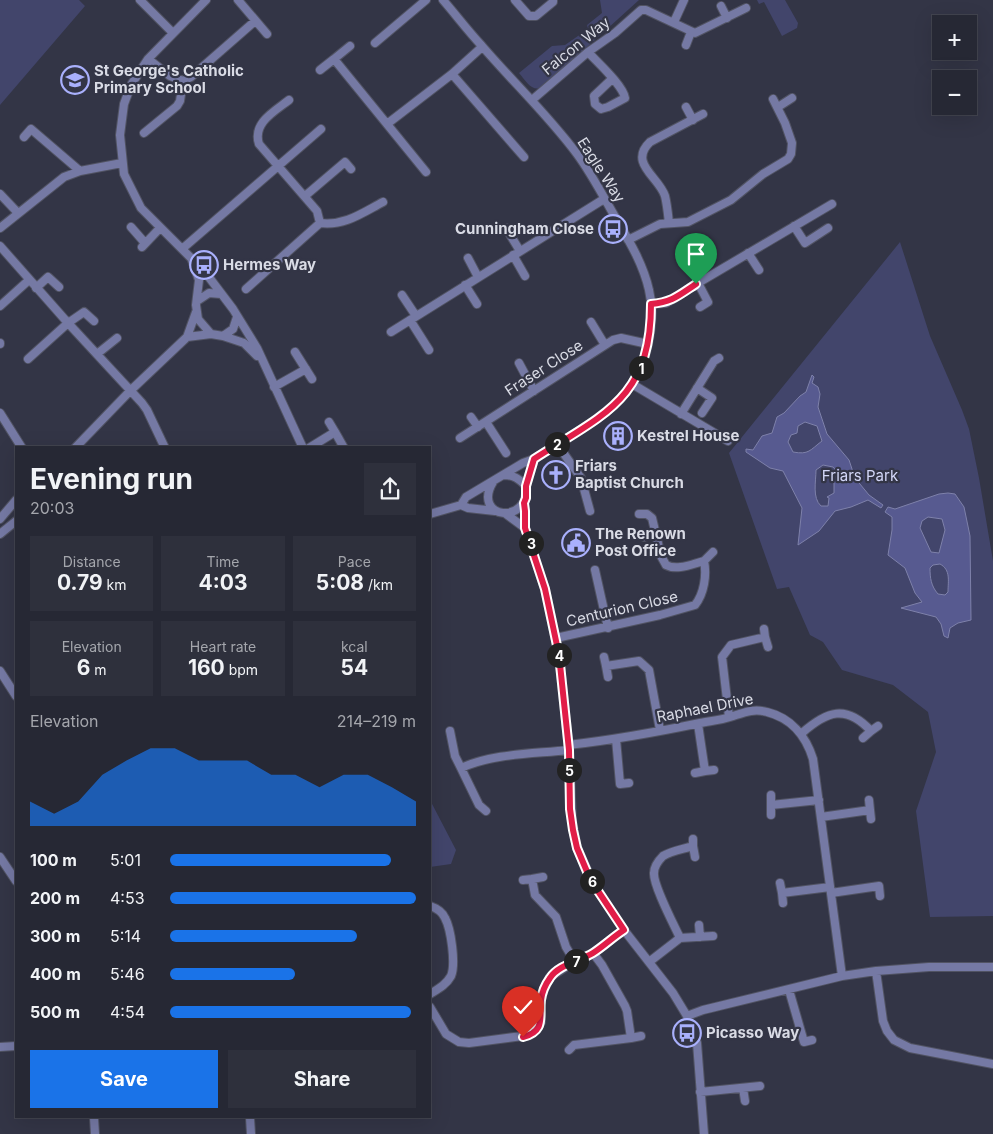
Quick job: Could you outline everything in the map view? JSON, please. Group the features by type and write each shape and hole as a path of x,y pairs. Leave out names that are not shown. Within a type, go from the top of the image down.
{"street":[{"path":"140,0 172,32"},
{"path":"206,0 172,32 148,59 131,85 124,104 120,135 124,174 141,208 205,272 237,317 252,340 302,446"},
{"path":"238,0 267,34"},
{"path":"375,43 426,0"},
{"name":"Eagle Way","path":"443,0 482,47 532,100 576,152 589,171 628,240 642,267 650,291 648,344 643,364 632,384 618,402 605,414 504,476"},
{"path":"515,0 529,16 536,16 553,0"},
{"path":"674,22 684,0"},
{"path":"721,6 727,18"},
{"path":"686,45 691,32 695,33 702,30 746,8"},
{"name":"Falcon Way","path":"532,100 641,10 646,10 674,22 691,32"},
{"path":"148,59 170,76 182,81 190,77 255,21"},
{"path":"320,70 350,46"},
{"path":"387,124 452,74 482,47"},
{"path":"588,52 612,79"},
{"path":"334,59 426,172"},
{"path":"452,74 524,157"},
{"path":"144,133 180,102 182,81"},
{"path":"778,106 792,98"},
{"path":"628,240 660,224 688,222 731,200 763,174 788,159 792,154 792,143 778,106 773,99"},
{"path":"289,100 261,123 257,138 259,144 277,166 317,211 320,223"},
{"path":"686,107 693,120"},
{"path":"669,223 665,196 647,170 642,154 650,142 703,114"},
{"path":"24,137 32,129 80,172"},
{"path":"182,249 321,129"},
{"path":"305,196 345,162 351,169"},
{"path":"0,228 64,177 122,163"},
{"path":"0,194 18,213"},
{"path":"391,332 604,199"},
{"path":"320,223 333,225 345,222 383,202"},
{"path":"651,304 666,303 674,300 698,283 832,204"},
{"path":"246,289 320,223"},
{"path":"794,226 804,243 828,228"},
{"path":"131,227 144,245 160,228"},
{"path":"506,228 525,276"},
{"path":"0,246 147,410 164,446"},
{"path":"748,254 759,270"},
{"path":"77,446 130,391 187,337 196,312 199,280 191,258"},
{"path":"468,258 478,277"},
{"path":"36,288 48,277 59,287"},
{"path":"0,306 29,280"},
{"path":"698,283 708,302 700,307"},
{"path":"465,285 477,304"},
{"path":"197,301 209,293 221,294"},
{"path":"402,296 429,350"},
{"path":"28,359 68,323 84,312 94,321"},
{"path":"196,312 202,324 211,334"},
{"path":"223,336 233,329 237,317"},
{"path":"591,322 605,345"},
{"path":"187,337 211,334 244,343 252,349 263,365"},
{"path":"97,354 117,338"},
{"name":"Fraser Close","path":"460,438 613,340 621,338 648,344"},
{"path":"295,352 312,379"},
{"path":"681,414 714,361 719,358"},
{"path":"519,363 534,392"},
{"path":"274,387 306,369"},
{"path":"632,384 728,441"},
{"path":"697,388 712,398 702,414"},
{"path":"0,413 21,446"},
{"path":"471,417 478,427"},
{"path":"329,422 343,446"},
{"path":"486,422 506,453"},
{"path":"312,446 335,432"},
{"path":"557,444 581,478 590,511"},
{"path":"534,459 526,486 524,503 525,528 541,577 556,638 569,748 572,821 577,848 594,885 624,930 674,993 686,1016 697,1043 704,1134"},
{"path":"431,514 461,505 466,498 504,476 511,475 526,486"},
{"path":"493,482 489,489 488,501 495,511"},
{"path":"0,519 15,501"},
{"path":"506,514 514,512 524,503"},
{"path":"461,505 468,508 506,514 525,528"},
{"path":"639,514 647,514 652,518 661,556 666,565 673,568 704,561 713,552"},
{"path":"0,534 15,522"},
{"path":"644,537 656,534"},
{"name":"Centurion Close","path":"556,638 608,628 695,605 706,575 704,561"},
{"path":"595,570 608,628"},
{"path":"729,717 722,657 731,645 764,633 768,647"},
{"path":"604,658 608,677"},
{"path":"606,666 639,661 649,670 660,730"},
{"path":"0,671 15,694"},
{"name":"Raphael Drive","path":"461,768 473,763 569,748 698,724 747,711 767,712 785,719 802,733 813,759 842,976"},
{"path":"802,733 820,718 836,714 856,717 871,731"},
{"path":"698,724 705,771"},
{"path":"863,738 878,726"},
{"path":"450,731 455,756 479,805 486,812"},
{"path":"616,739 620,784"},
{"path":"695,773 714,770"},
{"path":"611,785 629,783"},
{"path":"771,795 772,815"},
{"path":"771,805 819,800"},
{"path":"869,800 872,819"},
{"path":"821,817 870,810"},
{"path":"680,938 655,883 654,872 657,863 662,857 693,842 694,857"},
{"path":"0,857 15,880"},
{"path":"878,876 880,896"},
{"path":"523,880 543,877"},
{"path":"532,879 535,895 556,917 566,947 575,962"},
{"path":"780,883 783,903"},
{"path":"782,893 879,886"},
{"path":"431,907 442,914 448,925 453,960 452,973 449,979 431,993"},
{"path":"699,925 700,937"},
{"path":"431,1009 446,1034 459,1042 469,1043 530,1035 541,1022 541,1000 550,977 593,953 624,930"},
{"path":"649,962 680,938 713,936"},
{"path":"593,953 602,965 627,1011 631,1038"},
{"path":"686,1016 703,1010 842,976 929,967 993,967"},
{"path":"876,971 883,1021 886,1031 894,1040 910,1048 993,1064"},
{"path":"789,990 804,1042"},
{"path":"569,1050 574,1045 641,1036"},
{"path":"794,1045 812,1040"},
{"path":"0,1047 15,1046"},
{"path":"700,1092 760,1086"},
{"path":"743,1088 744,1101"},
{"path":"94,1118 95,1134"},
{"path":"250,1118 251,1134"}],"green space":[{"path":"0,0 79,0 85,6 0,105"},
{"path":"600,0 639,0 543,87 532,87 519,73 552,46 565,45 588,29 587,25 602,13"},
{"path":"757,0 785,0 798,23 797,28 782,36 764,2 759,4"},
{"name":"Friars Park","path":"900,242 930,336 969,429 993,561 993,916 930,917 916,811 936,752 928,712 893,685 842,670 823,642 810,635 789,587 777,589 729,453"},
{"path":"431,802 456,850 451,864 431,867"}],"shaded area":[{"path":"812,375 814,377 812,383 818,387 820,394 818,407 827,434 849,460 855,478 869,495 883,505 881,508 868,500 835,511 819,531 798,545 802,508 783,471 770,468 746,452 746,449 753,450 762,436 772,433 777,417 784,413 806,392","holes":["805,422 817,426 822,441 806,452 793,452 788,442 791,435 797,433 798,426","823,465 833,467 839,474 834,478 834,493 827,497 829,498 828,506 821,506 815,494 816,470"]},
{"path":"939,494 955,494 964,507 970,536 971,620 958,623 950,628 948,638 944,636 941,624 936,617 901,608 922,602 915,593 905,568 888,555 892,517 885,512 888,507 895,509","holes":["928,517 942,519 945,530 939,553 931,552 920,528 922,521","940,564 944,566 948,576 948,592 945,595 938,594 931,579 930,568 933,565"]}],"place":[{"name":"St George's Catholic Primary School","path":"75,80"},
{"name":"Cunningham Close","path":"613,229"},
{"name":"Hermes Way","path":"204,265"},
{"name":"Kestrel House","path":"618,436"},
{"name":"Friars Baptist Church","path":"556,475"},
{"name":"The Renown Post Office","path":"576,543"},
{"name":"Picasso Way","path":"687,1033"}],"route":[{"path":"523,1037 535,1031 541,1022 541,1000 550,977 593,953 624,930 594,885 574,837 570,809 566,710 559,655 545,589 525,528 524,503 526,486 534,459 605,414 618,402 632,384 643,364 649,340 651,304 666,303 674,300 696,284"}]}
